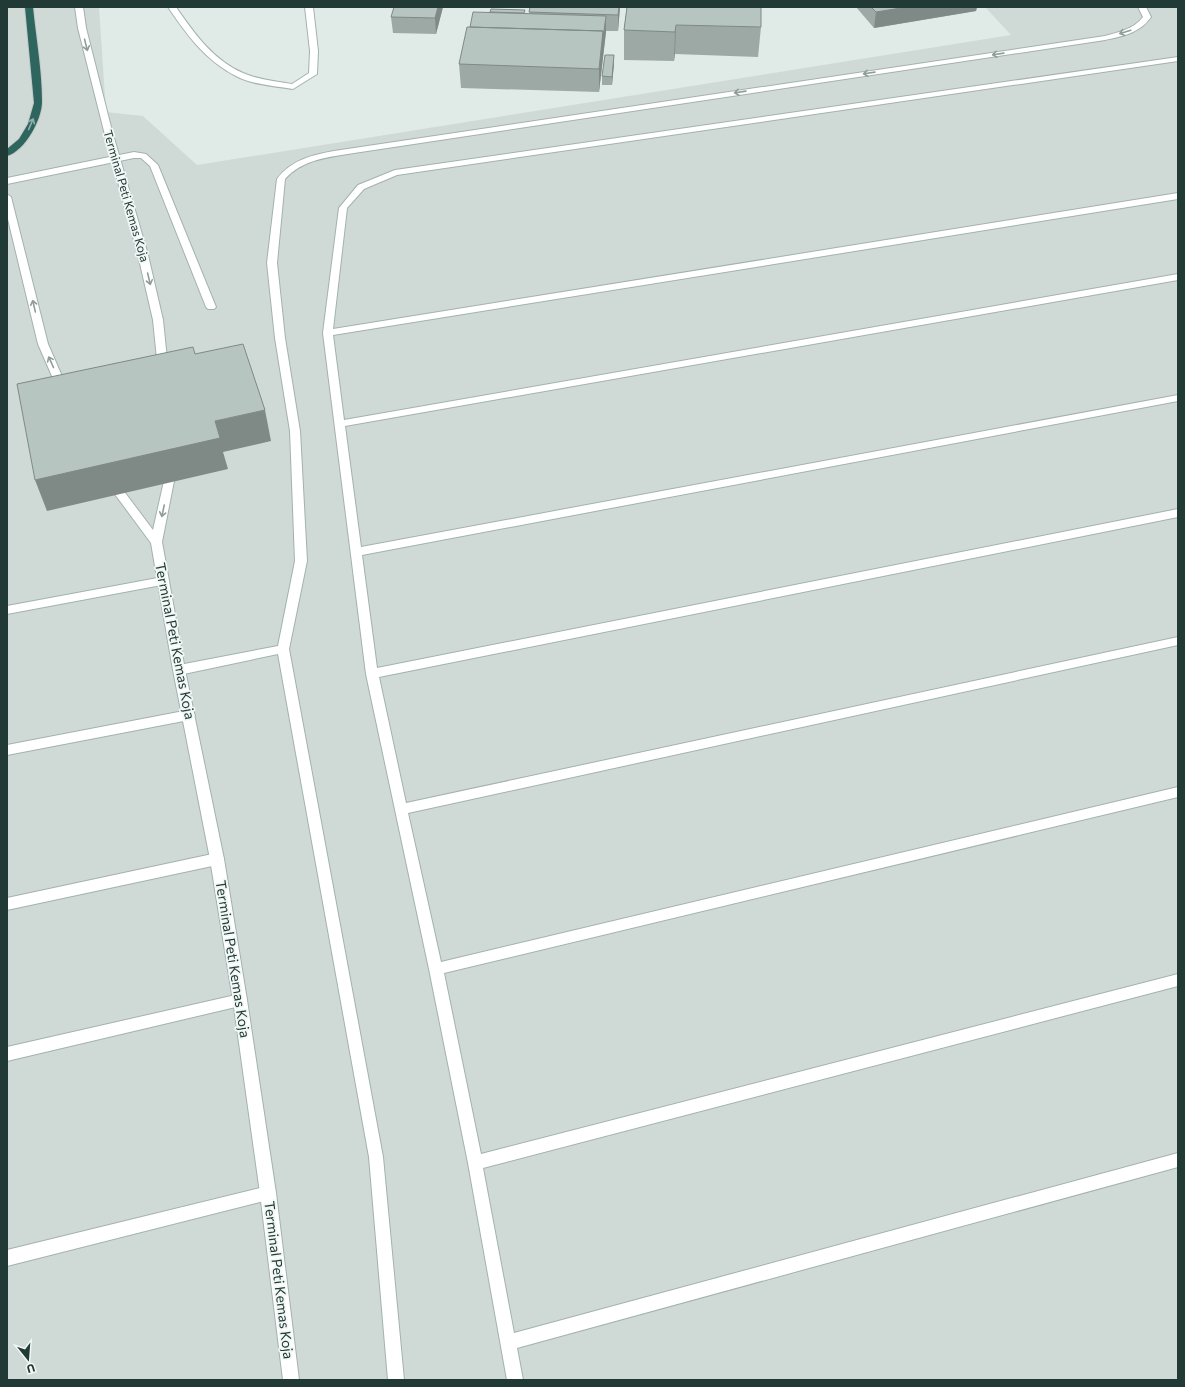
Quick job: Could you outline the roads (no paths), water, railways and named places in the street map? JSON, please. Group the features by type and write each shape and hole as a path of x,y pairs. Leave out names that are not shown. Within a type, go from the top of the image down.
{"highway":[{"path":"7,153 22,141 32,124 38,103 29,7"}],"street":[{"name":"Terminal Peti Kemas Koja","path":"79,7 82,28 108,131 143,256 158,320 164,379"},
{"path":"172,7 194,39 211,56 240,75 265,82 293,87 313,74 314,51 310,7"},
{"path":"396,1380 376,1157 283,649 301,561 295,432 280,338 272,263 281,179 292,166 309,160 354,150 1104,38 1135,29 1143,23 1147,17 1142,7"},
{"path":"515,1380 475,1163 436,969 372,674 328,333 343,208 361,187 395,173 1178,58"},
{"path":"7,181 134,155 143,156 154,165 211,307"},
{"path":"328,333 1178,196"},
{"path":"7,198 43,344 68,399"},
{"path":"339,424 1178,277"},
{"path":"356,552 1178,398"},
{"name":"Terminal Peti Kemas Koja","path":"169,481 156,542 179,670 216,859 240,1000 268,1193 291,1380"},
{"name":"Terminal Peti Kemas Koja","path":"119,493 156,542"},
{"path":"372,674 1178,513"},
{"path":"7,610 163,581"},
{"path":"402,809 1178,640"},
{"path":"179,670 283,649"},
{"path":"7,750 189,715"},
{"path":"436,969 1178,792"},
{"path":"7,904 216,859"},
{"path":"475,1163 1178,980"},
{"path":"7,1054 240,1000"},
{"path":"509,1342 1178,1160"},
{"path":"7,1258 268,1193"}]}
